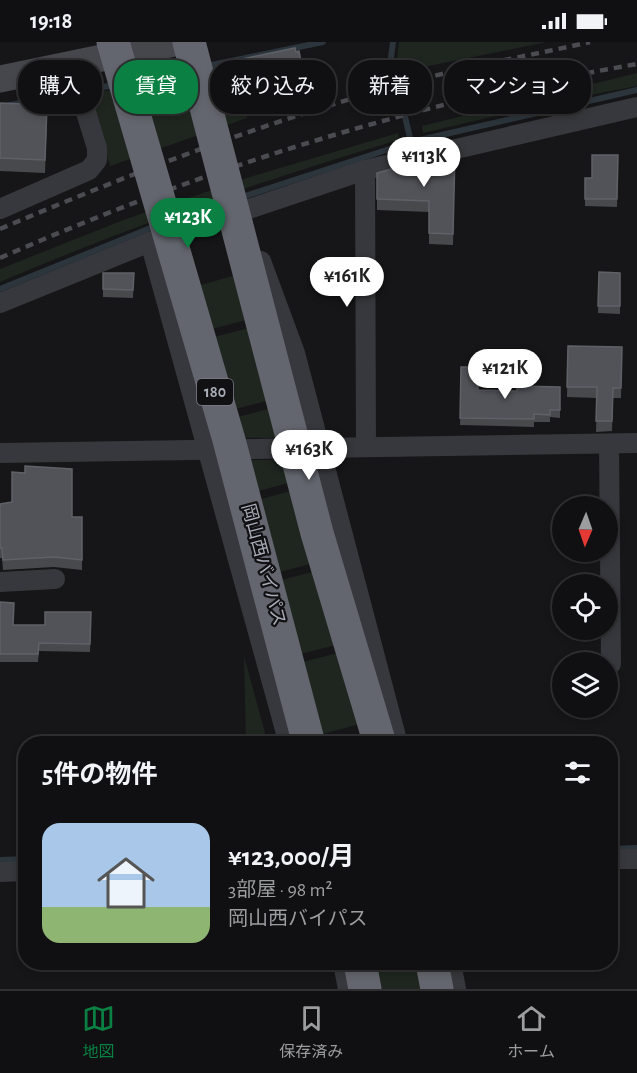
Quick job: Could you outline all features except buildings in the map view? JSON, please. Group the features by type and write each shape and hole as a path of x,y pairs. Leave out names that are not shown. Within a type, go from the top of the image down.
{"highway":[{"path":"189,42 316,533 378,736"},
{"name":"岡山西バイパス","path":"102,48 239,475 307,736"},
{"path":"361,970 365,989"},
{"path":"433,970 437,989"}],"street":[{"path":"79,60 102,48 179,42"},
{"path":"0,79 18,75"},
{"path":"0,303 150,242 365,170 637,107"},
{"path":"0,209 89,170 97,160 97,148 86,114"},
{"path":"365,170 366,447"},
{"path":"242,211 295,353 396,736"},
{"path":"150,242 210,451 287,736"},
{"path":"0,453 637,443"},
{"path":"609,444 610,652"},
{"path":"0,582 55,579"},
{"path":"618,859 637,859"},
{"path":"0,872 18,871"},
{"path":"344,970 348,989"},
{"path":"452,970 456,989"}],"shaded area":[{"path":"399,42 547,42 458,60 444,60 444,63 432,65 432,60 397,59"},
{"path":"210,71 210,114 246,114 247,118 110,166 96,114 102,114 102,92 114,89 114,114 198,114 198,73"},
{"path":"637,73 637,86 591,95 591,84"},
{"path":"471,114 503,114 423,133 422,126"},
{"path":"398,133 399,138 395,141 195,206 97,242 0,282 0,269 126,219 253,176"},
{"path":"260,268 310,432 307,439 216,437 173,293","holes":["273,313 275,321 195,342 193,334","292,394 294,402 219,422 217,414"]},
{"path":"240,460 307,460 313,462 319,471 392,736 351,736 388,726 385,717 316,736 296,736 225,476 229,464","holes":["314,476 317,484 242,504 240,496","337,557 339,565 262,585 261,577","363,638 365,646 283,667 281,659"]},
{"path":"244,656 266,736 246,736"},
{"path":"353,970 443,970 446,989 356,989"}],"waterway":[{"path":"207,66 323,42"},
{"path":"393,42 391,58 411,142"},
{"path":"102,87 114,85"},
{"path":"239,198 411,142 637,90"},
{"path":"0,107 18,103"},
{"path":"176,219 220,204"},
{"path":"0,289 158,225"},
{"path":"618,849 637,848"},
{"path":"0,860 18,859"}],"railway":[{"path":"0,229 99,188 300,115 426,78 590,42"},
{"path":"0,258 155,195 312,142 392,118 473,98 637,64"}]}
